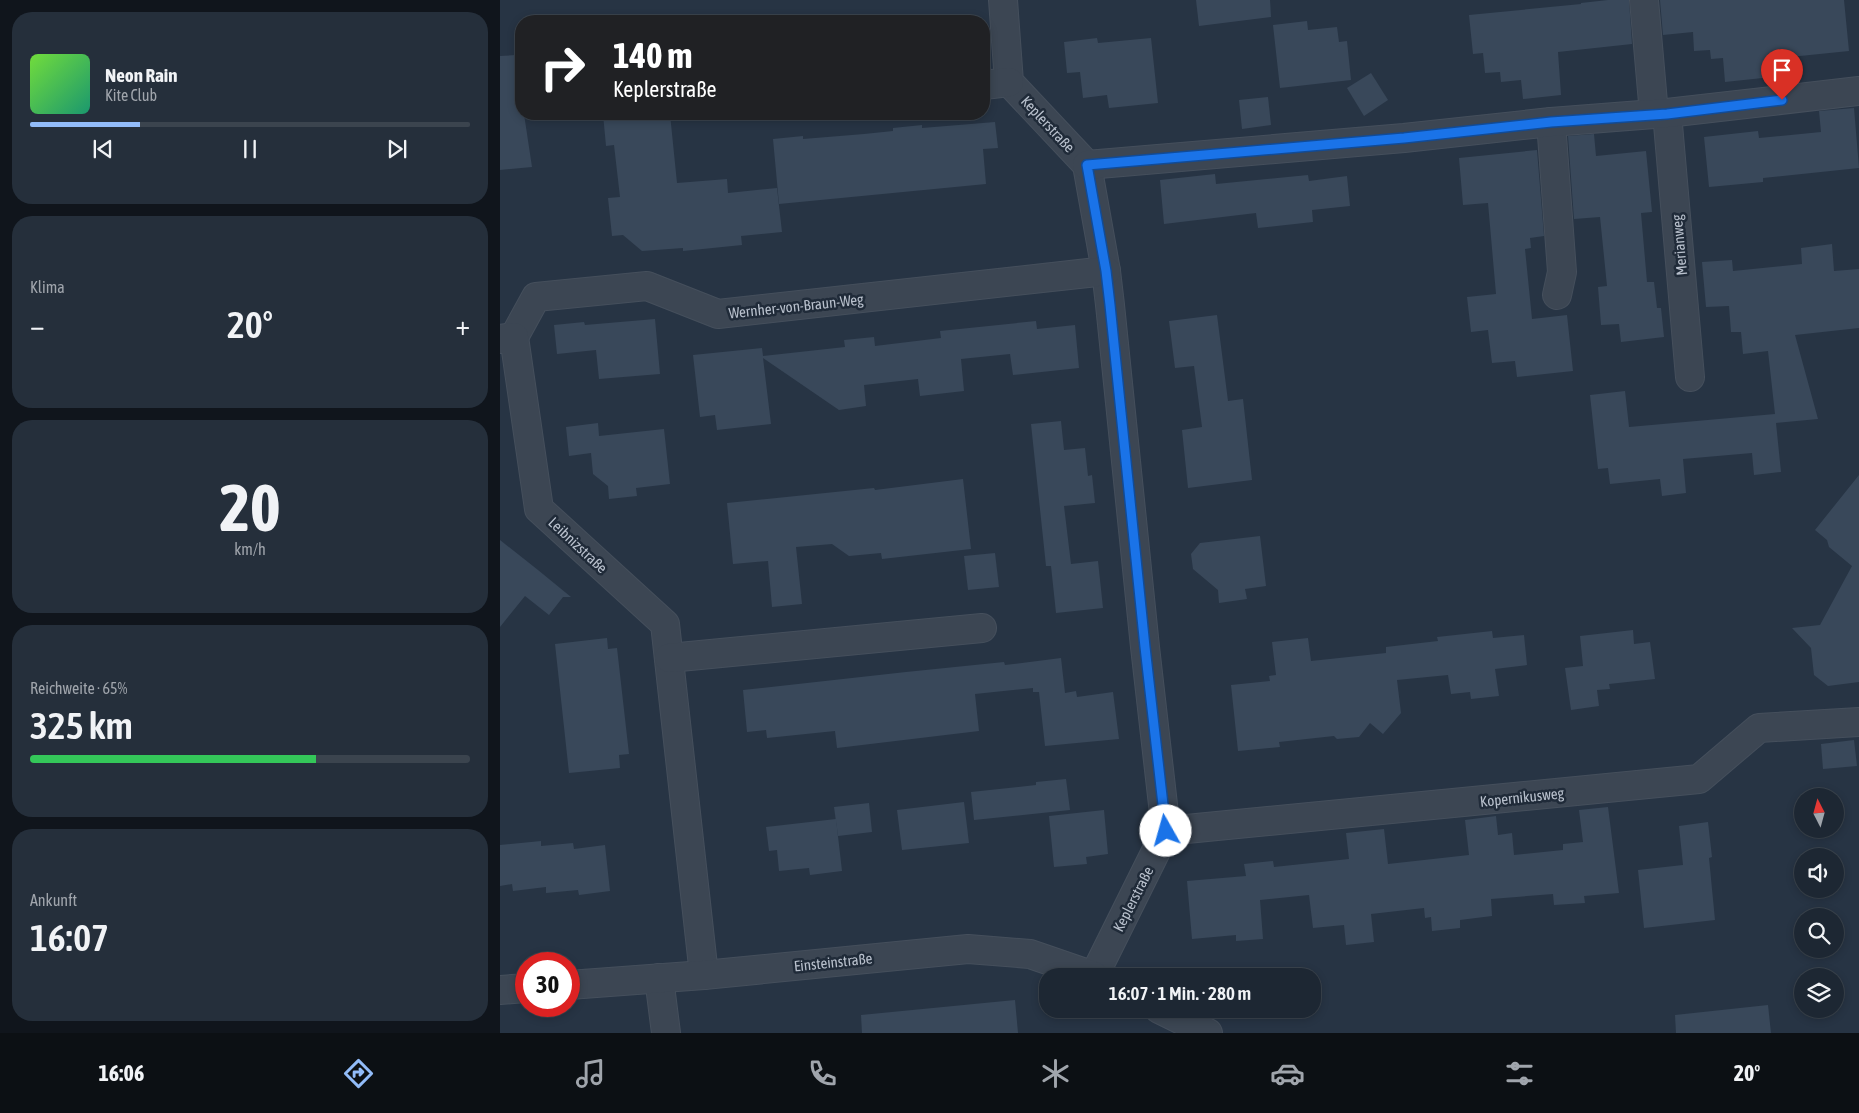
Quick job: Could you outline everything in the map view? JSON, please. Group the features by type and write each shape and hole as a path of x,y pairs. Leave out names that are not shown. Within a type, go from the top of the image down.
{"street":[{"name":"Keplerstraße","path":"1003,0 996,83 1087,165 1106,271 1166,831 1098,968"},
{"name":"Merianweg","path":"1644,0 1660,114 1690,377"},
{"path":"1557,295 1562,272 1551,122 1660,114 1859,91"},
{"name":"Keplerstraße","path":"1087,165 1404,138 1551,122"},
{"name":"Wernher-von-Braun-Weg","path":"507,338 536,296 647,286 718,314 1106,271"},
{"name":"Leibnizstraße","path":"507,338 539,509 665,624 704,975"},
{"path":"669,658 982,628"},
{"name":"Kopernikusweg","path":"1166,831 1698,779 1760,728 1859,722"},
{"name":"Einsteinstraße","path":"580,984 704,975 968,949 1030,954 1071,968"},
{"path":"659,978 666,1033"},
{"path":"500,990 515,989"},
{"path":"1177,1018 1208,1033"}],"building":[{"path":"1196,0 1270,0 1271,17 1199,26"},
{"path":"1608,0 1629,0 1632,44 1558,52 1561,95 1523,99 1521,80 1501,82 1500,72 1485,73 1483,53 1473,54 1469,15"},
{"path":"1660,0 1844,0 1849,51 1770,59 1772,77 1725,82 1723,58 1711,59 1710,50 1694,51 1693,32 1663,35"},
{"path":"1307,21 1308,30 1337,27 1339,42 1347,41 1351,80 1280,88 1273,25"},
{"path":"1097,38 1098,43 1151,38 1158,103 1109,108 1107,95 1083,98 1080,72 1067,73 1064,42"},
{"path":"515,55 515,120 525,120 532,167 500,170 500,56"},
{"path":"1371,73 1388,100 1364,116 1347,88"},
{"path":"1268,97 1271,125 1242,129 1239,100"},
{"path":"1854,108 1859,168 1763,178 1763,182 1709,187 1704,137 1758,131 1759,138 1821,132 1819,111"},
{"path":"604,120 671,120 677,183 727,179 728,193 777,188 782,232 741,236 742,245 683,251 683,248 642,251 623,235 612,236 608,198 620,197 614,145 606,146"},
{"path":"995,122 998,148 983,149 986,184 779,204 773,139 803,136 803,139 864,134 922,125 922,128"},
{"path":"1594,134 1596,156 1646,151 1652,212 1641,213 1647,282 1654,282 1657,308 1661,308 1664,337 1621,342 1619,324 1601,325 1598,287 1607,286 1600,217 1574,219 1568,136"},
{"path":"1537,150 1544,236 1530,238 1531,248 1525,249 1532,319 1567,315 1573,371 1517,377 1515,361 1492,363 1488,330 1471,332 1467,297 1496,294 1488,203 1463,205 1459,158"},
{"path":"1215,174 1216,184 1308,175 1309,181 1347,176 1350,206 1312,210 1313,222 1258,228 1256,213 1164,224 1160,180"},
{"path":"1832,244 1834,271 1859,269 1859,328 1795,335 1818,419 1776,423 1781,472 1754,475 1752,453 1683,459 1686,493 1662,496 1660,479 1610,484 1608,468 1598,469 1590,395 1625,391 1629,427 1775,414 1768,351 1743,354 1741,332 1731,332 1729,306 1706,307 1702,262 1732,260 1733,271 1802,264 1801,248"},
{"path":"1217,315 1228,401 1243,399 1252,480 1188,488 1182,430 1202,427 1194,366 1175,368 1169,321"},
{"path":"655,319 660,374 599,379 596,350 557,354 554,325 584,322 585,325"},
{"path":"1036,321 1037,329 1075,325 1079,368 1013,375 1010,354 961,359 964,391 920,396 918,379 864,385 866,406 839,410 763,358 771,424 717,430 715,415 700,417 693,355 762,348 763,356 845,347 844,340 874,337 875,346 941,338 940,331"},
{"path":"1061,421 1064,450 1085,448 1088,476 1092,475 1095,503 1064,506 1071,564 1098,561 1103,608 1056,613 1051,566 1046,566 1031,424"},
{"path":"598,423 599,436 664,429 670,484 636,488 637,496 609,499 608,486 593,474 591,453 569,456 566,427"},
{"path":"1859,475 1859,682 1828,686 1814,675 1811,648 1792,628 1820,625 1852,566 1829,547 1827,540 1815,530"},
{"path":"963,479 971,549 882,559 881,553 849,556 832,544 796,547 802,604 772,607 768,561 733,564 727,503 874,488 875,490"},
{"path":"1260,536 1266,586 1245,589 1247,599 1219,603 1218,590 1193,569 1191,554 1200,543"},
{"path":"500,540 571,597 563,597 549,615 525,596 500,627"},
{"path":"995,553 999,587 968,590 964,556"},
{"path":"1633,630 1634,644 1650,642 1655,679 1609,684 1610,689 1597,690 1599,706 1571,710 1565,668 1583,666 1580,636"},
{"path":"1492,631 1493,638 1524,635 1527,665 1495,669 1499,696 1471,699 1470,692 1451,694 1448,675 1397,680 1401,713 1383,734 1370,723 1359,737 1337,739 1334,736 1279,742 1280,747 1238,751 1231,685 1270,681 1269,676 1276,675 1272,642 1308,638 1311,661 1386,653 1386,647 1438,641 1437,637"},
{"path":"607,638 608,649 617,648 629,754 619,755 620,768 569,773 555,644"},
{"path":"1061,658 1065,693 1076,691 1077,697 1113,692 1119,739 1045,746 1039,692 1033,692 1033,688 975,694 979,731 837,748 835,731 767,738 766,730 747,732 743,690 1004,662 1005,665"},
{"path":"1854,740 1857,766 1823,769 1821,744"},
{"path":"1066,779 1070,810 974,820 971,792 1036,785 1036,782"},
{"path":"964,802 969,843 902,850 897,810"},
{"path":"869,803 872,832 838,836 834,807"},
{"path":"1608,807 1619,893 1584,896 1585,903 1554,905 1553,894 1491,899 1492,916 1460,920 1460,928 1432,931 1431,917 1425,918 1424,908 1371,914 1374,942 1346,945 1344,925 1313,928 1309,895 1260,900 1263,939 1236,941 1236,935 1192,939 1187,881 1246,876 1244,864 1273,861 1274,867 1349,859 1346,833 1384,829 1388,864 1469,855 1465,820 1496,816 1498,835 1512,833 1514,855 1563,850 1563,844 1583,842 1579,810"},
{"path":"1104,810 1108,854 1086,857 1087,864 1054,867 1049,816"},
{"path":"836,819 842,871 810,875 809,868 779,871 777,850 769,851 766,827"},
{"path":"1708,822 1712,857 1709,858 1715,920 1644,928 1638,870 1683,865 1679,826"},
{"path":"541,841 541,846 573,843 574,849 605,845 610,891 579,895 578,890 546,893 546,887 513,891 512,884 500,886 500,845"},
{"path":"1015,1000 1018,1033 862,1033 861,1015"},
{"path":"1768,1005 1771,1033 1676,1033 1675,1015"}],"route":[{"path":"1166,831 1106,271 1087,165 1404,138 1551,122 1667,114 1782,100"}]}
